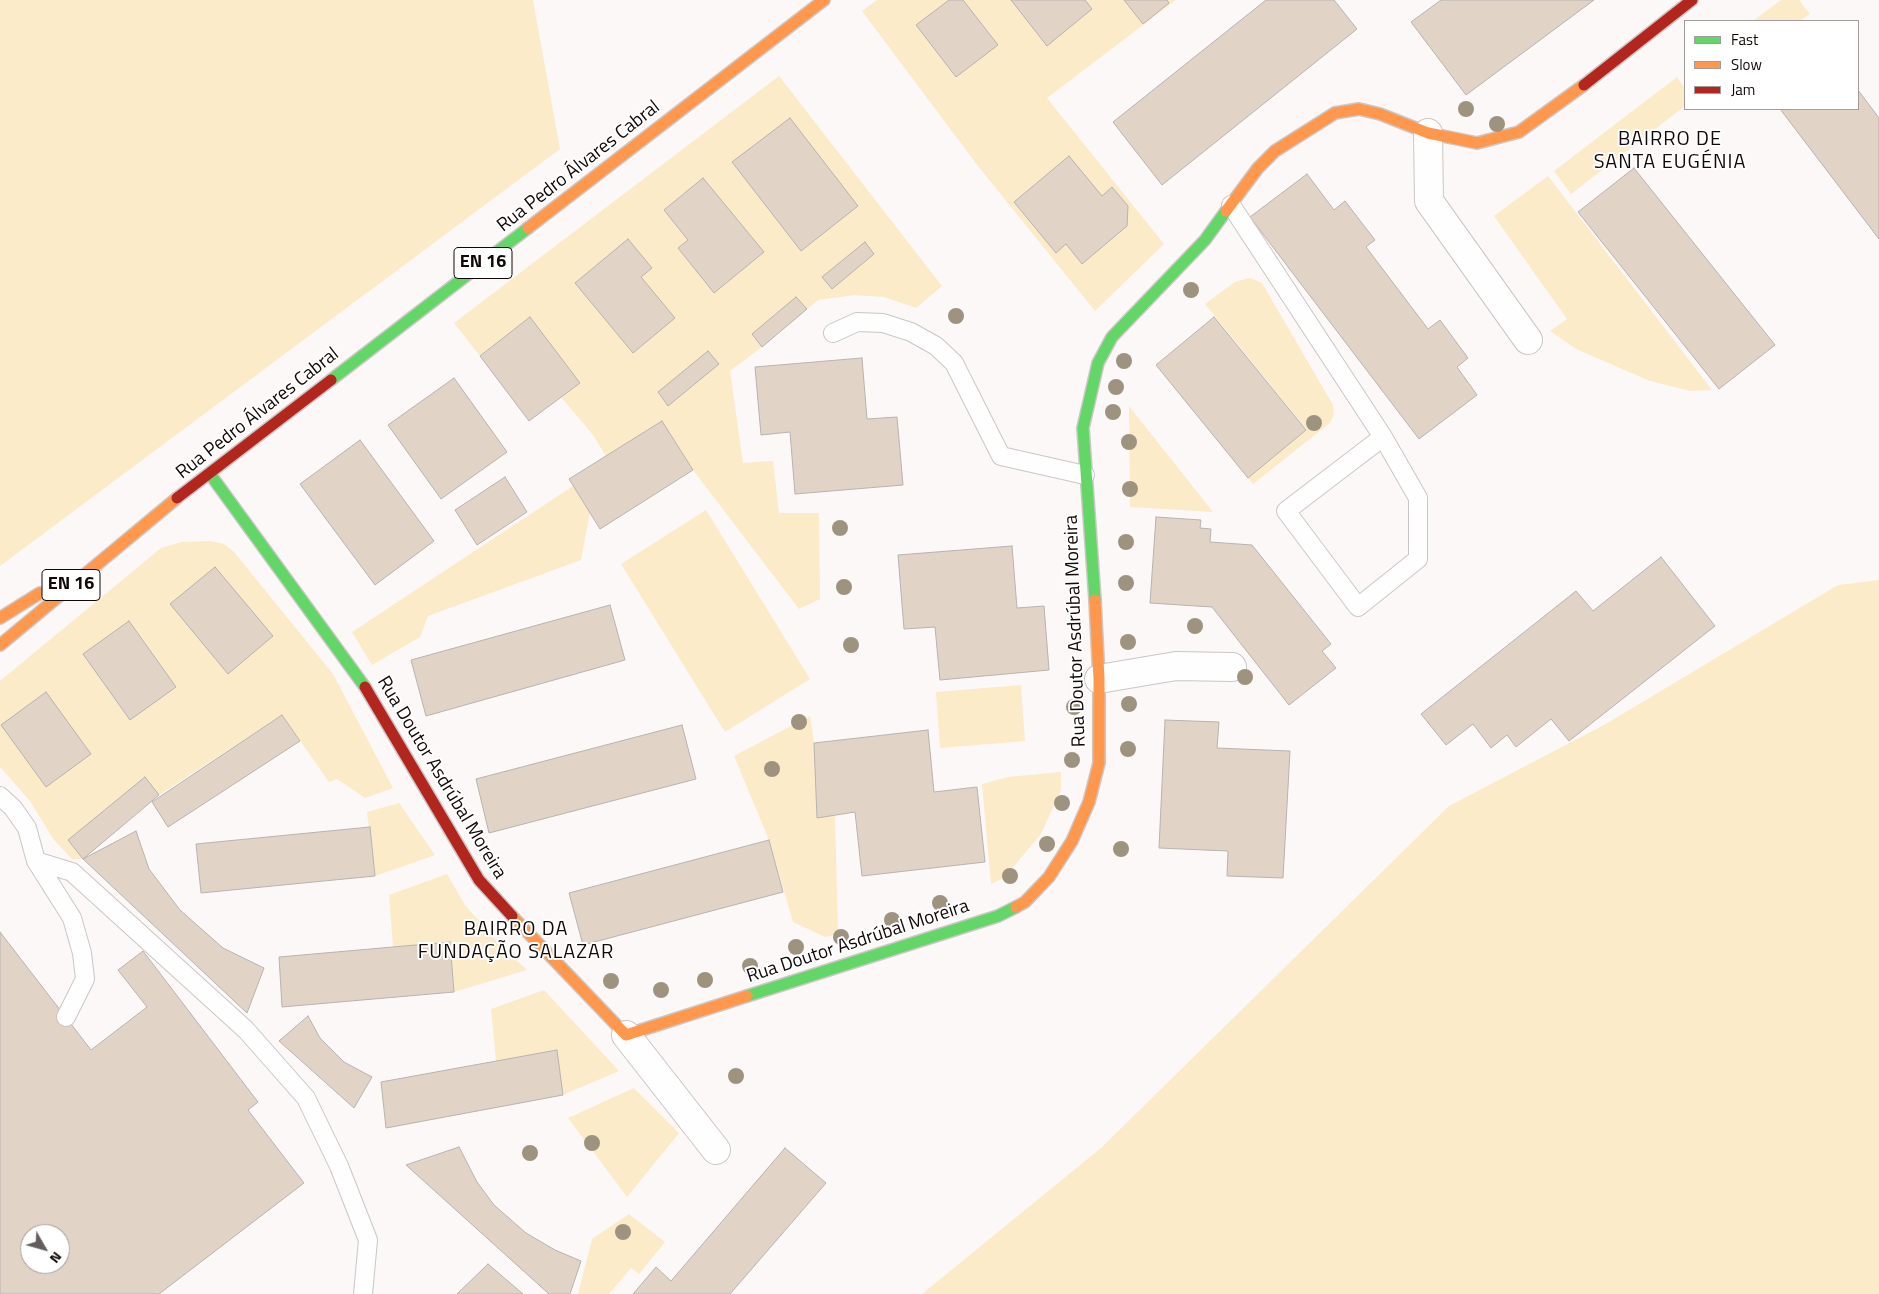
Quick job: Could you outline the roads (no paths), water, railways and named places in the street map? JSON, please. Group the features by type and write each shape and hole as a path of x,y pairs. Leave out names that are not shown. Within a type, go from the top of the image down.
{"street":[{"name":"Rua Pedro Álvares Cabral","path":"0,645 141,526 824,0"},
{"name":"Rua Doutor Asdrúbal Moreira","path":"210,474 361,680 479,880 562,970 626,1035 998,916 1025,902 1049,877 1072,841 1089,802 1099,763 1099,679 1091,518 1085,475 1083,428 1098,363 1118,331 1205,240 1258,168 1275,151 1335,113 1346,110 1370,111 1428,133 1477,142 1494,140 1518,132 1541,118 1692,0"},
{"path":"1428,133 1428,202 1528,340"},
{"name":"Rua Pedro Álvares Cabral","path":"0,618 141,526"},
{"path":"1099,679 1176,666 1232,667"},
{"path":"626,1035 716,1150"}],"lane":[{"path":"1231,205 1383,436 1418,498 1418,559 1358,607 1286,511 1383,436"},
{"path":"833,333 857,322 883,323 911,332 936,346 954,363 1001,456 1085,475"},
{"path":"0,796 13,808 27,828 36,861 72,918 82,953 85,979 66,1018"},
{"path":"36,861 72,872 79,878 246,1030 306,1098 339,1166 368,1240 363,1294"}],"district":[{"name":"BAIRRO DE SANTA EUGÉNIA","path":"1670,152"},
{"name":"BAIRRO DA FUNDAÇÃO SALAZAR","path":"516,942"}]}
